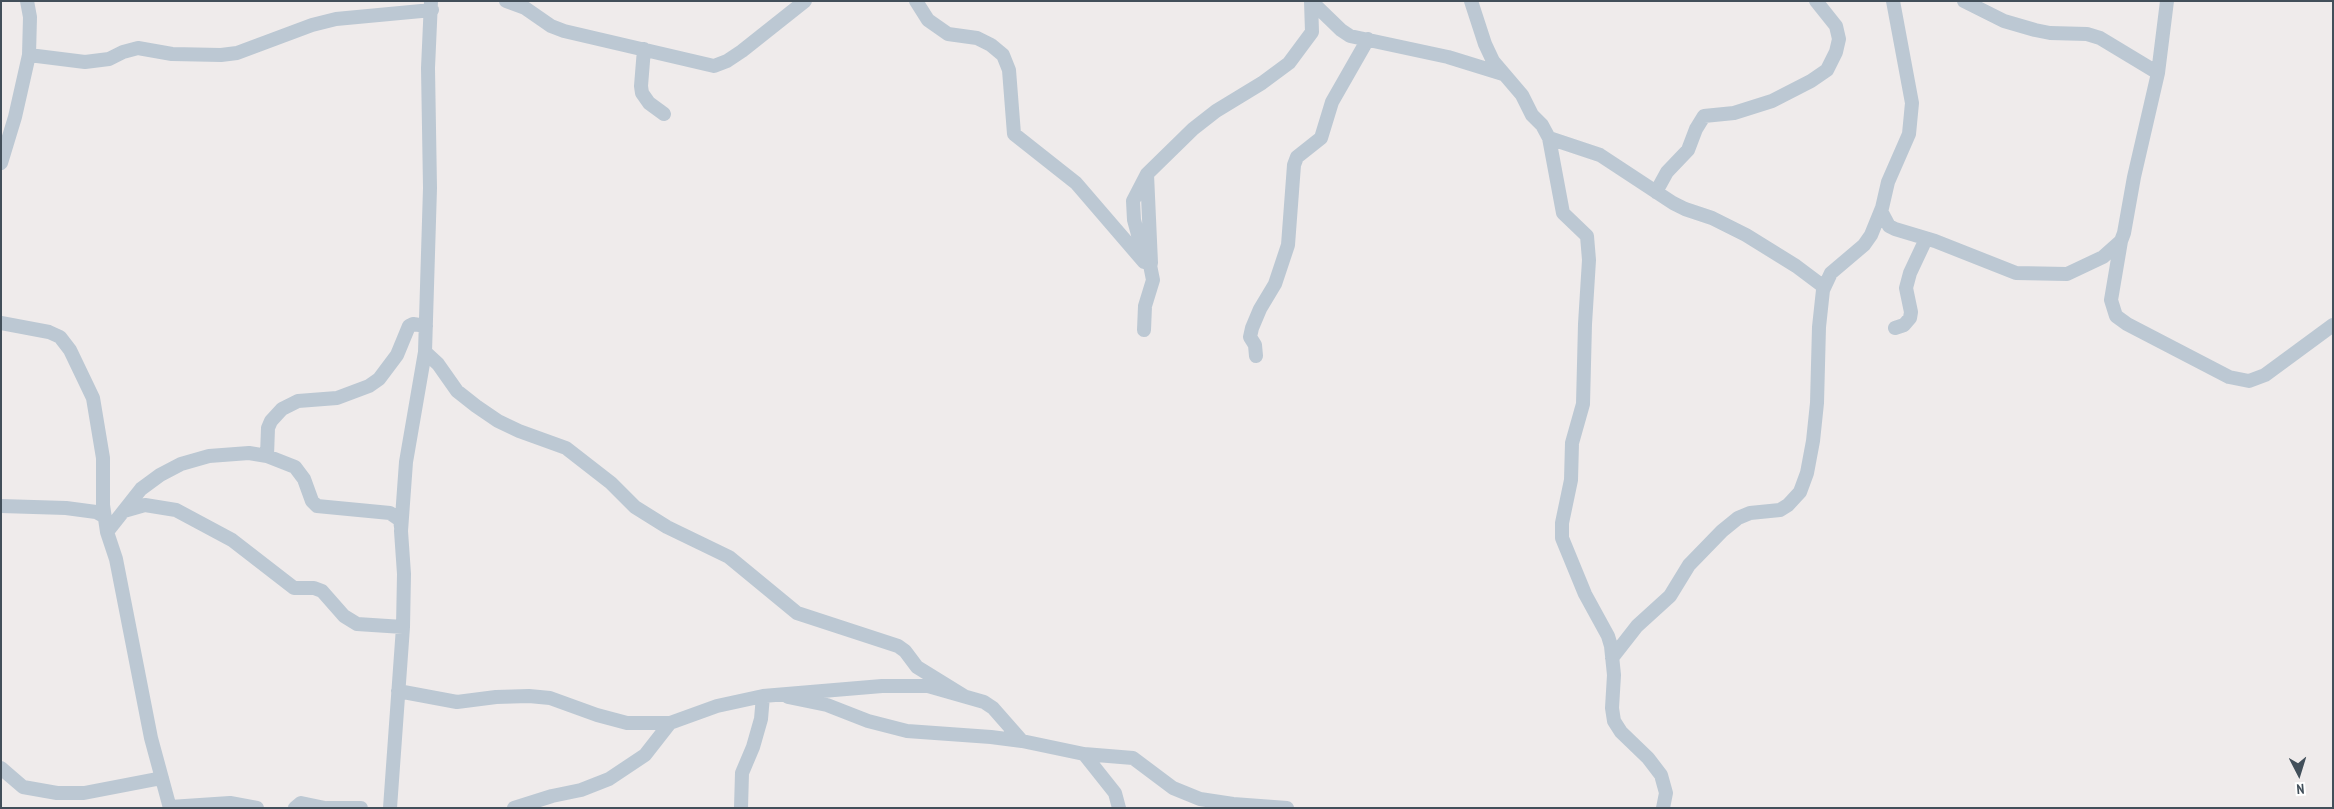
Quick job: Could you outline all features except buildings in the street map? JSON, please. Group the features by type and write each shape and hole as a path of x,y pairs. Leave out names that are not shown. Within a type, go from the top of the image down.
{"street":[{"path":"1,163 15,117 29,55 30,17 27,1"},
{"path":"29,55 85,62 109,59 123,52 138,48 172,54 221,55 237,53 312,25 336,19 431,6 444,1"},
{"path":"506,1 525,8 551,26 564,31 710,65 719,65 742,51 805,1"},
{"path":"916,1 928,20 948,34 977,38 1003,55 1009,70 1014,134 1076,183 1151,269"},
{"path":"1144,330 1145,306 1153,280 1147,174 1193,129 1216,111 1242,96 1288,63 1312,32 1311,1"},
{"path":"1311,1 1341,30 1350,36 1448,57 1503,74"},
{"path":"1471,1 1485,44 1503,74 1522,96 1532,115 1542,126 1549,138 1563,213 1587,236 1589,260 1583,404 1572,443 1572,480 1562,532 1564,546 1585,594 1608,636 1614,675 1612,708 1614,721 1626,738 1648,758 1661,775 1666,794 1663,808"},
{"path":"1612,658 1637,626 1670,596 1689,566 1722,531 1738,518 1750,513 1780,510 1788,506 1800,492 1807,473 1813,441 1817,403 1818,327 1824,287 1831,273 1864,245 1874,229 1881,211 1888,182 1909,134 1912,103 1893,1"},
{"path":"1964,1 2004,21 2035,30 2050,33 2087,34 2100,38 2158,74"},
{"path":"2167,1 2158,74 2121,241 2111,300 2116,316 2126,324 2229,377 2249,381 2265,375 2333,324"},
{"path":"1656,192 1667,172 1688,150 1700,120 1704,116 1734,113 1772,101 1811,81 1827,70 1836,52 1839,39 1836,26 1822,3"},
{"path":"401,530 406,462 425,352 430,188 428,68 431,6"},
{"path":"1256,356 1256,345 1250,336 1260,309 1276,284 1289,238 1289,205 1294,165 1297,157 1321,138 1332,102 1368,39"},
{"path":"644,49 642,93 649,103 664,114"},
{"path":"1549,138 1600,155 1685,209 1712,218 1746,235 1796,266 1824,287"},
{"path":"1881,211 1889,226 2003,269 2036,274 2067,274 2078,270 2103,256 2121,241"},
{"path":"1895,328 1904,325 1910,318 1911,312 1906,288 1926,239"},
{"path":"1,323 49,332 60,337 70,350 93,398 103,458 106,532 116,559 151,738 170,807 230,803 257,808"},
{"path":"267,456 268,428 271,421 282,409 298,401 337,398 369,386 379,379 390,365 403,342 409,326 413,324 426,326"},
{"path":"425,352 438,364 457,391 476,406 498,421 519,431 566,448 611,483 636,507 667,527 729,557 797,613 898,646 905,651 917,668 964,696"},
{"path":"106,532 150,481 182,464 209,456 249,453 267,456 295,468 300,472 308,485 312,500 317,506 390,513 400,520 404,574 403,627 390,808"},
{"path":"124,511 145,505 176,510 232,540 294,588 314,588 322,591 344,616 357,624 403,627"},
{"path":"1,506 66,508 96,512 105,517"},
{"path":"398,691 457,702 496,696 550,698 627,724 670,723 717,706 769,696 882,686 928,686 989,705 1022,741"},
{"path":"769,696 827,705 868,721 907,732 948,733 1022,741 1084,754 1133,758 1173,788 1200,799 1242,805 1287,808"},
{"path":"741,808 742,773 753,747 769,696"},
{"path":"514,808 552,796 581,790 609,779 645,755 670,723"},
{"path":"1084,754 1115,793 1119,808"},
{"path":"1,768 23,787 57,793 84,793 162,778"},
{"path":"294,808 301,803 326,808 361,808"}]}
